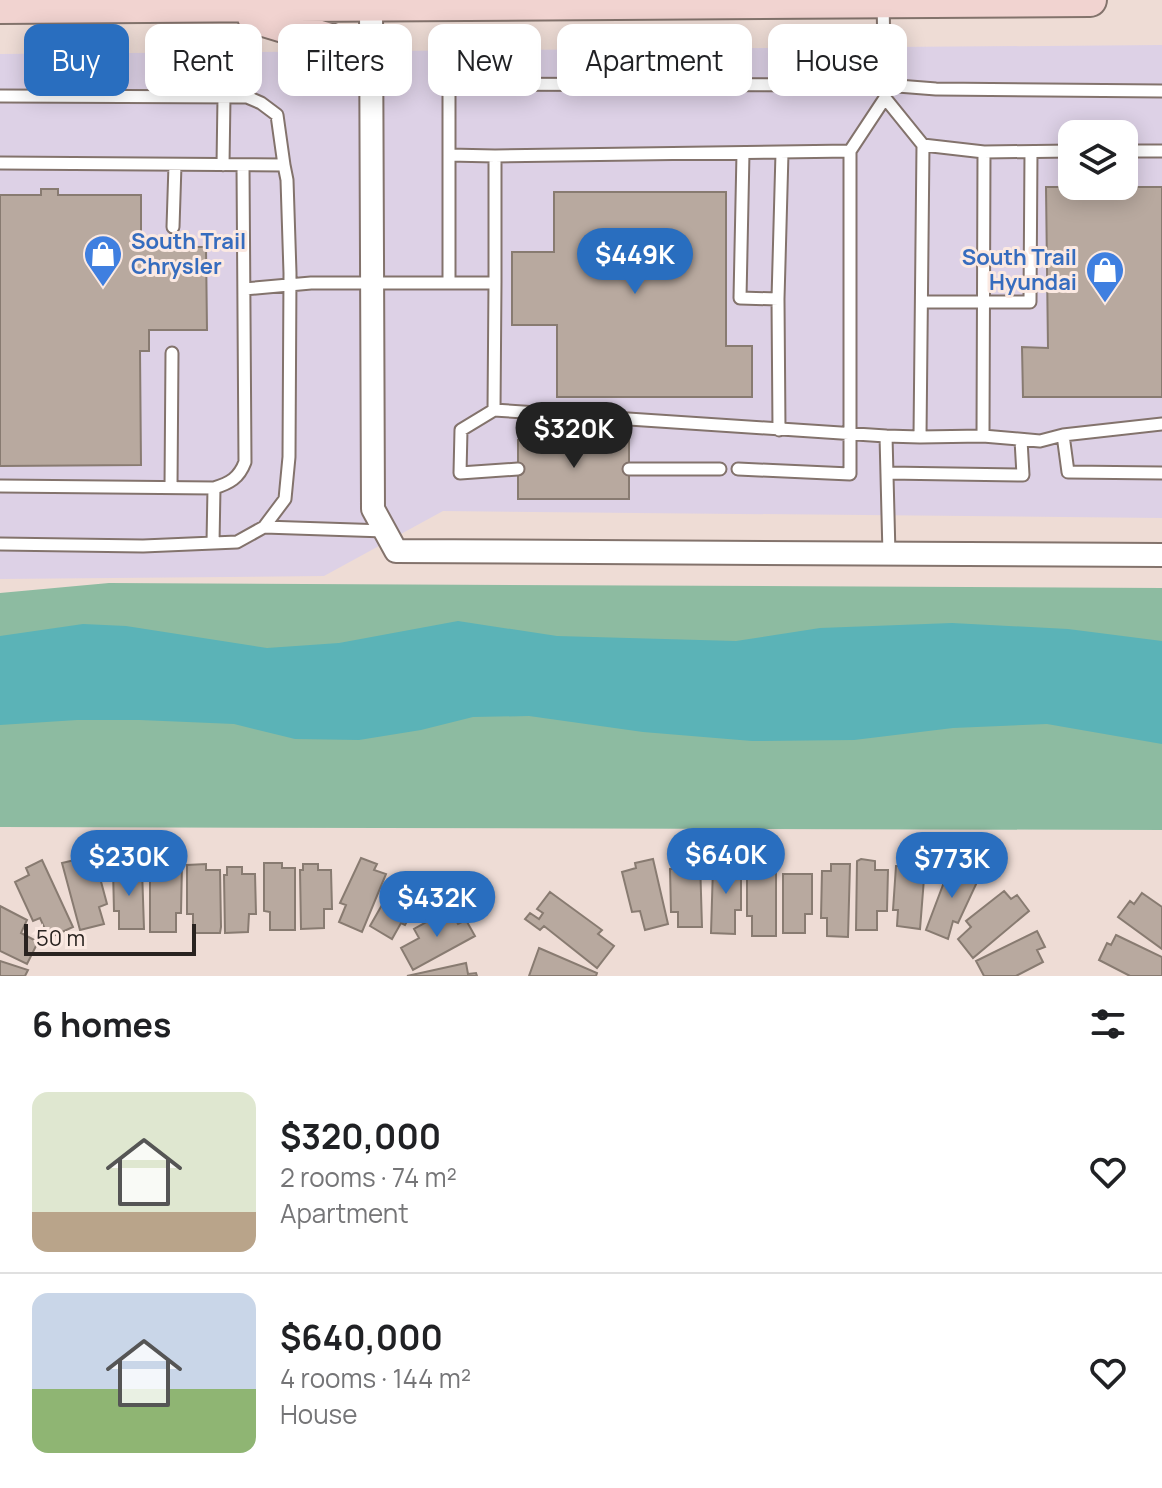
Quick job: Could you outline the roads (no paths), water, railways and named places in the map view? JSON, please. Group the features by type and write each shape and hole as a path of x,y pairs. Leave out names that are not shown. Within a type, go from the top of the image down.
{"main road":[{"path":"0,7 371,2 1090,0"},
{"path":"205,5 278,25"}],"street":[{"path":"371,2 371,24"},
{"path":"372,96 373,509 396,551 1162,555"}],"lane":[{"path":"883,2 883,24"},
{"path":"449,283 449,84 768,90"},
{"path":"907,91 1162,91"},
{"path":"0,96 247,97 261,103 277,115 287,180 290,286 289,457 285,499 264,527 237,542 143,546 0,544"},
{"path":"738,469 850,474 850,151 883,96"},
{"path":"888,96 923,145 920,437"},
{"path":"223,165 224,97"},
{"path":"923,145 984,152 1058,151"},
{"path":"449,155 850,151"},
{"path":"1138,151 1162,151"},
{"path":"983,436 984,152"},
{"path":"922,302 1030,302 1031,152"},
{"path":"743,153 740,298 778,299"},
{"path":"779,430 778,299 782,153"},
{"path":"494,410 495,156"},
{"path":"0,163 284,165"},
{"path":"173,227 175,165"},
{"path":"0,486 214,488 229,484 241,473 245,462 243,165"},
{"path":"244,289 311,283 495,283"},
{"path":"171,487 172,353"},
{"path":"518,469 460,473 461,430 494,410 779,430 886,436 983,436 1040,441 1063,435 1162,424"},
{"path":"1063,435 1068,472 1162,473"},
{"path":"886,436 889,554"},
{"path":"888,473 1023,475 1021,440"},
{"path":"629,469 720,469"},
{"path":"213,543 214,488"},
{"path":"264,527 385,531"}],"water":[{"path":"458,621 557,636 736,641 820,628 952,623 1068,629 1162,641 1162,744 1047,724 953,728 854,740 752,741 643,732 529,716 473,717 421,730 359,740 295,739 234,724 140,720 0,725 0,636 83,624 126,626 267,648 339,643"}],"place":[{"name":"South Trail Chrysler","path":"103,288"},
{"name":"South Trail Hyundai","path":"1105,304"}]}
